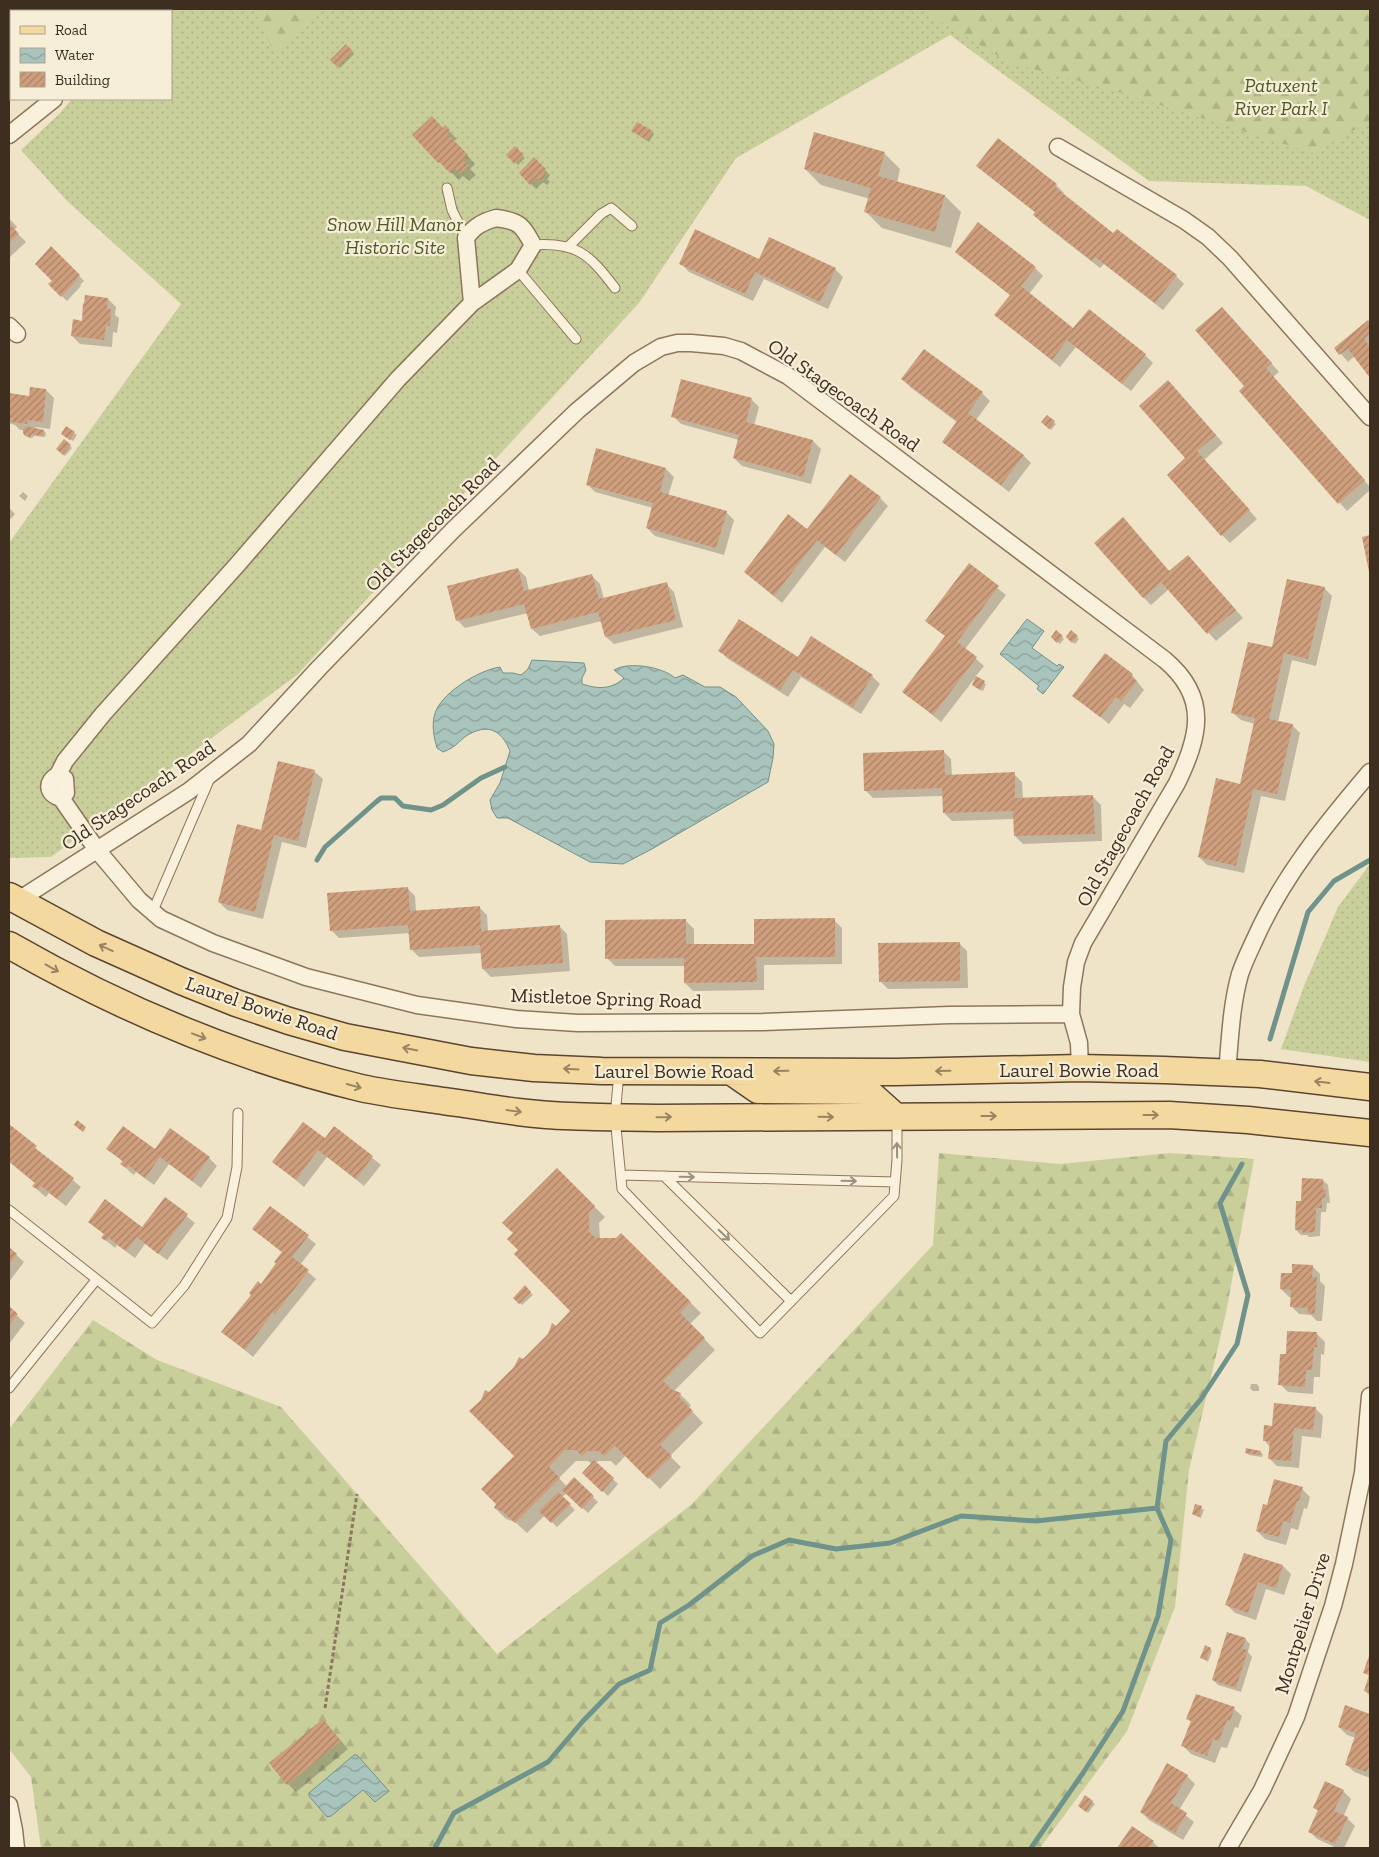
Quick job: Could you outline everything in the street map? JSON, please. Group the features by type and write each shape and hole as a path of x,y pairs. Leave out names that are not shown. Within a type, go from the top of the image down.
{"main road":[{"name":"Laurel Bowie Road","path":"13,898 96,943 236,1003 345,1037 471,1061 534,1068 619,1071 896,1072 1080,1068 1227,1072 1370,1087"},
{"path":"9,945 90,988 236,1051 319,1077 394,1094 519,1112 615,1117 896,1117 1170,1114 1370,1133"},
{"path":"732,1072 758,1090 867,1091 896,1117"}],"street":[{"path":"9,135 53,100"},
{"path":"1058,147 1184,220 1208,237 1230,258 1370,417"},
{"path":"496,218 510,220 523,227 533,245 518,270 472,303 466,238 471,230 482,222 496,218"},
{"name":"Mistletoe Spring Road","path":"472,303 398,379 237,565 103,714 65,761 58,775 65,779 66,792 61,798 97,850 139,900 152,913 170,924 213,943 306,977 417,1005 463,1012 578,1023 716,1023 949,1015 1071,1014"},
{"name":"Old Stagecoach Road","path":"13,898 97,850 189,791 249,744 319,668 453,530 576,411 634,363 661,347 677,343 705,344 741,351 788,376 1165,660 1180,675 1188,688 1194,704 1196,721 1190,756 1177,783 1083,943 1076,962 1072,987 1071,1014 1079,1043 1080,1068"},
{"path":"1227,1072 1232,1018 1240,973 1265,917 1288,877 1325,826 1370,772"},
{"name":"Montpelier Drive","path":"1228,1848 1262,1790 1296,1717 1333,1606 1363,1473 1370,1396"},
{"path":"9,1806 16,1848"}],"lane":[{"path":"447,188 452,210 466,238"},
{"path":"569,246 601,214 611,208 632,226"},
{"path":"533,245 551,244 578,249 602,270 615,288"},
{"path":"518,270 576,338"},
{"path":"152,913 212,773"},
{"path":"619,1071 615,1117 622,1189 760,1333 894,1196 897,1160 896,1117"},
{"path":"9,1210 152,1323 184,1286 227,1218 237,1167 238,1113"},
{"path":"621,1175 895,1182"},
{"path":"664,1176 792,1301"},
{"path":"9,1388 96,1280"}],"path":[{"path":"325,1708 357,1494"}],"green space":[{"path":"254,9 318,9 276,57"},
{"name":"Patuxent River Park I","path":"920,9 1370,9 1370,121 1313,153 1106,88 1010,63"},
{"name":"Snow Hill Manor Historic Site","path":"1370,9 1370,220 1306,186 1149,181 950,35 736,158 639,303 297,675 51,857 9,858 9,543 181,304 67,201 21,150 71,100 172,100 172,10 118,10"},
{"path":"1370,864 1370,1062 1281,1049 1304,986 1338,907"},
{"path":"939,1153 1060,1164 1170,1153 1254,1159 1226,1313 1189,1470 1175,1607 1127,1731 1040,1848 41,1848 31,1777 9,1749 9,1429 93,1320 157,1360 281,1407 497,1654 692,1504 933,1245"}],"water":[{"path":"1027,619 1044,631 1032,648 1057,666 1059,664 1064,667 1043,694 1037,689 1039,686 1000,654"},
{"path":"532,660 584,663 586,670 582,678 582,684 593,687 604,687 619,682 624,678 614,670 620,667 646,666 663,671 675,678 683,675 705,687 720,687 736,697 768,731 774,744 768,782 623,864 590,862 508,818 497,818 492,810 490,800 500,783 510,751 506,744 498,733 487,729 466,736 454,747 443,752 437,748 433,729 434,717 437,708 443,700 471,678 500,667 503,673 521,675 528,669"},
{"path":"354,1755 357,1755 389,1791 375,1802 363,1790 331,1816 327,1817 309,1796 309,1793"}],"building":[{"path":"346,44 353,51 337,67 330,60"},
{"path":"432,116 443,128 445,125 450,130 447,133 468,155 463,160 469,166 460,174 455,168 450,173 412,135"},
{"path":"637,122 653,131 647,140 631,131"},
{"path":"814,132 885,152 878,176 945,195 935,232 864,212 871,188 804,169"},
{"path":"998,138 1057,184 1055,187 1113,233 1117,229 1177,275 1155,303 1095,257 1092,261 1033,215 1035,212 976,166"},
{"path":"515,146 524,155 515,164 506,155"},
{"path":"534,157 546,169 543,173 546,176 541,181 537,178 530,185 519,173"},
{"path":"978,222 1036,267 1021,286 1073,328 1089,309 1146,354 1122,384 1067,340 1052,360 994,315 1010,295 955,252"},
{"path":"9,223 19,234 9,243"},
{"path":"695,229 759,259 769,237 836,268 820,302 755,272 745,294 679,264"},
{"path":"51,246 80,275 61,297 48,284 52,281 35,264"},
{"path":"85,295 108,298 107,309 111,309 110,326 106,325 104,340 71,336 73,319 82,321"},
{"path":"1222,307 1272,363 1266,368 1365,480 1338,504 1239,391 1244,386 1195,330"},
{"path":"1368,320 1370,323 1370,333 1364,339 1370,347 1370,378 1348,349 1339,355 1334,348"},
{"path":"924,349 983,392 968,413 1024,455 1001,485 942,442 957,421 901,379"},
{"path":"681,379 752,398 746,422 813,440 803,477 733,458 739,435 671,417"},
{"path":"1168,380 1216,435 1197,451 1250,510 1221,536 1167,475 1185,458 1139,406"},
{"path":"30,387 46,389 43,422 28,420 27,424 11,422 11,418 9,418 9,393 29,396"},
{"path":"1047,415 1055,421 1049,429 1041,422"},
{"path":"26,426 44,430 43,436 32,434 30,437 25,436 23,429"},
{"path":"66,426 75,432 70,440 61,434"},
{"path":"64,439 71,445 63,455 56,449"},
{"path":"596,448 666,468 660,492 727,511 716,548 646,528 653,503 586,485"},
{"path":"850,474 881,497 836,555 817,540 774,596 744,572 788,514 807,529"},
{"path":"1123,517 1169,571 1188,555 1236,610 1207,634 1161,582 1143,598 1094,543"},
{"path":"1370,535 1370,572 1369,572 1362,537"},
{"path":"969,563 999,586 957,642 977,657 933,715 902,692 945,636 925,621"},
{"path":"518,568 524,591 592,574 599,599 667,582 676,620 605,637 598,612 531,629 524,604 456,621 447,586"},
{"path":"1287,579 1325,587 1308,659 1284,653 1269,719 1293,724 1277,794 1253,789 1236,866 1198,857 1216,778 1240,784 1255,718 1231,713 1248,642 1272,647"},
{"path":"739,619 798,657 811,636 873,675 853,707 793,670 780,690 718,651"},
{"path":"1056,630 1063,636 1057,643 1051,637"},
{"path":"1071,630 1078,636 1072,643 1066,637"},
{"path":"1105,653 1133,674 1131,676 1137,681 1121,701 1116,697 1100,717 1072,696"},
{"path":"976,676 985,681 980,690 972,685"},
{"path":"944,750 945,775 1015,772 1015,798 1093,795 1095,834 1014,836 1013,811 943,813 942,788 864,791 863,753"},
{"path":"278,761 315,770 298,841 274,835 255,912 218,902 237,824 261,830"},
{"path":"408,887 410,911 480,906 481,931 560,925 563,963 482,969 480,945 410,950 408,925 330,931 327,893"},
{"path":"835,918 835,957 756,957 757,982 684,983 684,958 605,959 605,920 686,919 686,944 754,944 754,919"},
{"path":"960,942 960,981 879,982 878,943"},
{"path":"77,1120 86,1127 83,1132 74,1125"},
{"path":"303,1122 325,1138 334,1126 373,1156 356,1179 318,1150 296,1180 272,1162"},
{"path":"9,1124 37,1146 35,1148 74,1178 57,1199 41,1186 38,1190 32,1186 35,1183 9,1161"},
{"path":"123,1126 155,1149 170,1128 210,1157 192,1181 160,1157 145,1178 128,1165 126,1168 120,1164 123,1161 106,1149"},
{"path":"557,1168 595,1206 589,1212 589,1232 596,1238 616,1238 621,1233 691,1302 680,1313 705,1338 663,1381 671,1389 681,1393 679,1397 693,1411 660,1445 672,1456 648,1479 615,1446 604,1456 599,1451 587,1451 582,1456 576,1450 565,1450 549,1467 560,1478 515,1523 503,1512 494,1508 496,1504 481,1489 514,1456 469,1411 481,1400 485,1390 489,1392 514,1367 519,1357 523,1359 548,1334 552,1323 556,1326 570,1311 514,1254 518,1250 507,1239 513,1233 502,1223"},
{"path":"1302,1178 1323,1179 1323,1190 1326,1190 1325,1198 1322,1198 1322,1208 1316,1208 1315,1232 1303,1233 1303,1230 1295,1230 1296,1201 1301,1201"},
{"path":"165,1197 188,1214 158,1254 137,1237 126,1251 109,1238 106,1241 101,1238 104,1234 88,1222 105,1199 142,1227"},
{"path":"270,1206 309,1235 292,1257 309,1270 275,1314 273,1312 245,1350 221,1332 251,1295 249,1293 258,1281 261,1284 282,1252 252,1229"},
{"path":"9,1247 17,1254 9,1265"},
{"path":"1292,1264 1313,1265 1312,1277 1317,1277 1315,1314 1307,1313 1308,1308 1290,1307 1291,1290 1280,1289 1281,1273 1292,1273"},
{"path":"525,1285 531,1292 519,1304 513,1298"},
{"path":"9,1306 18,1314 9,1326"},
{"path":"1287,1331 1317,1332 1317,1347 1314,1347 1312,1370 1306,1370 1305,1387 1278,1385 1280,1354 1286,1354"},
{"path":"1274,1403 1316,1407 1313,1430 1294,1428 1291,1461 1268,1459 1270,1441 1263,1441 1264,1425 1272,1426"},
{"path":"1246,1448 1261,1451 1260,1455 1245,1453"},
{"path":"594,1460 614,1478 602,1492 582,1473"},
{"path":"574,1477 594,1496 582,1509 562,1490"},
{"path":"1274,1479 1303,1487 1290,1523 1283,1521 1279,1537 1256,1531 1263,1504 1267,1505"},
{"path":"558,1492 571,1504 551,1523 539,1511"},
{"path":"1195,1504 1202,1506 1199,1517 1192,1514"},
{"path":"1244,1553 1283,1565 1276,1588 1258,1582 1248,1613 1225,1605"},
{"path":"1227,1632 1246,1638 1242,1649 1248,1650 1236,1688 1212,1680"},
{"path":"1205,1645 1211,1648 1206,1660 1200,1658"},
{"path":"1370,1653 1370,1693 1364,1691 1369,1675 1363,1673"},
{"path":"1196,1694 1235,1707 1230,1721 1227,1720 1219,1741 1213,1739 1207,1756 1181,1746 1191,1721 1186,1719"},
{"path":"1345,1705 1370,1714 1370,1764 1367,1772 1345,1765 1356,1733 1338,1727"},
{"path":"323,1719 341,1741 287,1785 269,1763"},
{"path":"1167,1763 1188,1775 1171,1803 1187,1813 1175,1833 1140,1812"},
{"path":"1325,1781 1344,1790 1334,1811 1348,1817 1335,1844 1308,1832 1318,1810 1313,1808"},
{"path":"1085,1795 1093,1801 1086,1812 1078,1806"},
{"path":"1132,1826 1154,1841 1148,1848 1117,1848"}],"waterway":[{"path":"317,860 325,847 381,798 395,798 403,806 431,810 443,805 481,778 505,767"},
{"path":"1270,1039 1308,912 1334,881 1370,860"},
{"path":"435,1848 454,1813 548,1762 583,1721 619,1684 650,1670 660,1623 689,1605 752,1556 789,1540 836,1549 890,1543 961,1516 1036,1521 1157,1508 1166,1441 1201,1399 1237,1344 1248,1295 1220,1203 1242,1164"},
{"path":"1031,1848 1123,1711 1158,1616 1171,1540 1157,1508"}]}
